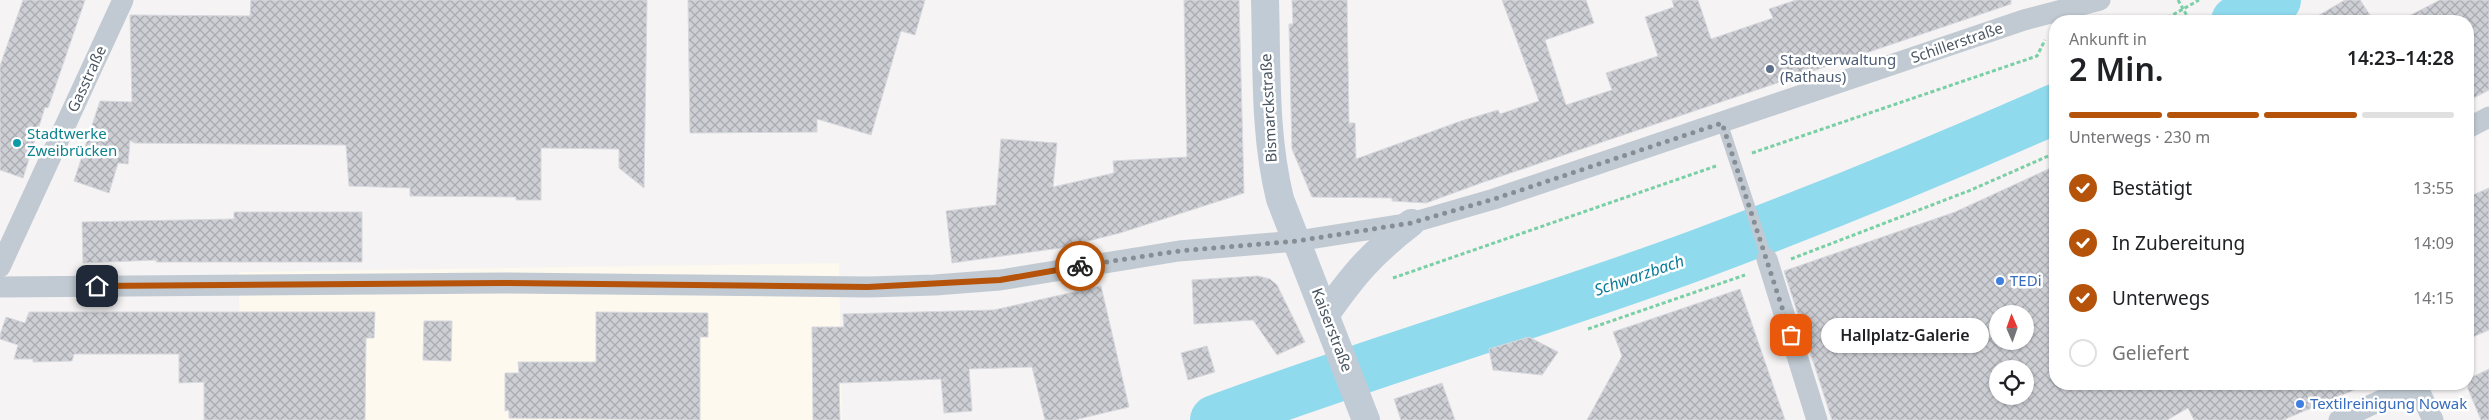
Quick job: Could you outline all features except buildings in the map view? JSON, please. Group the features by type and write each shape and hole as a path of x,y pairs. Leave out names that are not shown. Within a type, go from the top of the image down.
{"street":[{"name":"Gasstraße","path":"0,266 123,0"},
{"name":"Bismarckstraße","path":"1265,0 1269,140 1272,170 1280,199 1297,241"},
{"name":"Schillerstraße","path":"0,287 493,283 916,286 1000,280 1162,254 1297,241 1411,223 1494,199 2024,20 2100,0"},
{"path":"2474,125 2489,117"},
{"path":"1328,318 1352,276 1368,259 1411,223"},
{"name":"Kaiserstraße","path":"1297,241 1363,413"},
{"path":"1768,263 1817,420"},
{"path":"2339,420 2403,390"},
{"path":"2419,390 2433,420"}],"lane":[{"path":"1722,123 1768,263"}],"path":[{"path":"2178,0 2186,15"},
{"path":"2175,15 2199,0"},
{"path":"1385,280 2037,56 2046,39"},
{"path":"1588,329 1971,190 2049,156"}],"shaded area":[{"path":"839,263 842,420 240,420 239,272"}],"waterway":[{"name":"Schwarzbach","path":"2247,15 2276,0"},
{"name":"Schwarzbach","path":"1215,420 1697,255 1877,185 2049,112"}],"way so far":[{"path":"1080,266 1179,251 1297,241 1411,223 1494,199 1722,123 1791,335"}],"place":[{"name":"Stadtverwaltung (Rathaus)","path":"1770,69"},
{"name":"Stadtwerke Zweibrücken","path":"17,143"},
{"name":"TEDi","path":"2000,281"},
{"name":"Hallplatz-Galerie","path":"1791,335"},
{"name":"Textilreinigung Nowak","path":"2300,404"}],"route":[{"path":"97,286 503,283 868,287 935,285 1000,280 1080,266"}]}
